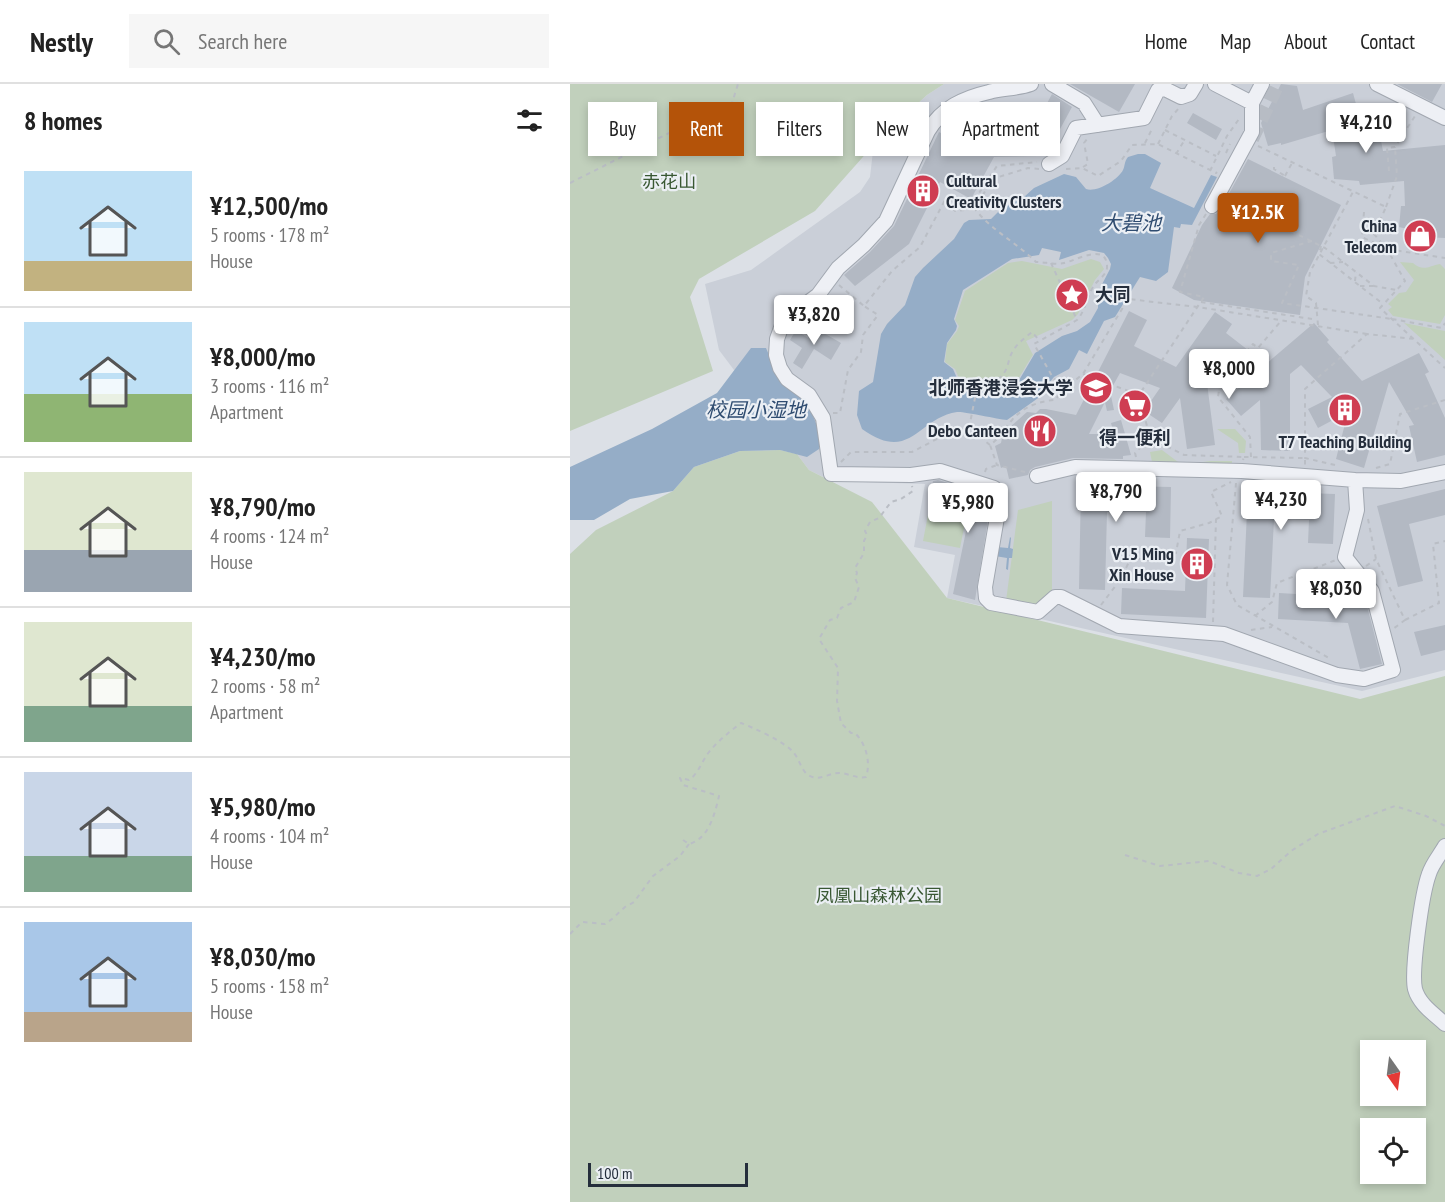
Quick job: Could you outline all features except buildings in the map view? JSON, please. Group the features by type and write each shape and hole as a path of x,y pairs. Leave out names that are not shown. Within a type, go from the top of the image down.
{"street":[{"path":"1031,84 967,99 948,107 936,118 886,221 838,268 818,295 791,315 781,328 777,339 776,356 780,368 787,379 809,395 820,411 831,474 911,475 940,471 994,488 1000,500 985,587 986,598 991,603 1038,612 1055,597 1061,597 1119,626 1224,634 1336,675 1364,679 1393,670 1372,591 1345,557 1357,510 1354,480"},
{"path":"1052,84 1084,103 1098,125"},
{"path":"1050,167 1062,156 1076,128 1144,118 1158,90 1165,89 1181,97 1190,94 1196,84"},
{"path":"1215,84 1252,102"},
{"path":"1212,206 1252,132 1252,102 1262,84"},
{"path":"1377,84 1445,118"},
{"path":"1037,476 1075,466 1242,471 1354,480 1401,481 1445,472"},
{"path":"1445,846 1429,872 1422,899 1415,970 1415,989 1424,1004 1445,1024"}],"path":[{"path":"570,183 685,124 724,114 732,103 738,84"},
{"path":"1422,106 1395,147 1397,176 1374,234 1387,249 1405,281 1380,308 1445,368"},
{"path":"1158,144 1172,116"},
{"path":"1165,130 1216,157"},
{"path":"1210,171 1227,136"},
{"path":"1176,154 1185,140"},
{"path":"1247,141 1386,207"},
{"path":"1082,168 1088,164 1084,143"},
{"path":"975,208 992,179 1028,168 1050,167 1082,168 1098,176 1121,161 1132,145 1158,144 1216,174 1221,164"},
{"path":"1225,154 1230,144"},
{"path":"1389,171 1387,148 1395,147"},
{"path":"945,200 973,202 997,166 1030,162 1050,167"},
{"path":"1274,167 1285,176 1292,163"},
{"path":"1318,326 1316,303 1306,296 1310,272 1353,192"},
{"path":"864,306 892,271 920,247 945,200"},
{"path":"945,200 955,211 975,208"},
{"path":"1237,204 1321,246 1374,286"},
{"path":"1212,206 1199,225 1180,292 1204,297 1139,395 1150,438 1184,455 1305,458 1340,467"},
{"path":"975,208 981,217 1023,249 1036,262 1063,263 1090,254 1100,255 1104,260 1107,268 1104,276 1093,288 1085,309 1077,320 1034,344 1052,376 1063,390"},
{"path":"1364,212 1362,237 1387,249 1445,258"},
{"path":"1312,242 1271,253 1271,261 1299,265 1282,303 1442,328 1445,323"},
{"path":"1321,246 1319,254 1383,304"},
{"path":"1050,262 1077,320"},
{"path":"1330,263 1343,262"},
{"path":"1354,281 1356,272"},
{"path":"820,411 840,413 848,369 861,352 863,336 878,315 831,278"},
{"path":"1360,286 1396,290"},
{"path":"990,445 998,440 1014,417 1038,401 1055,400 1063,390 1083,374 1128,298 1367,334 1415,339"},
{"path":"1201,302 1312,319"},
{"path":"1251,457 1250,437 1218,397 1220,383 1253,344 1258,348 1281,320"},
{"path":"969,428 979,378 993,383 1002,377 1012,351 1023,339 1032,332 1039,340"},
{"path":"1304,476 1305,389 1367,334"},
{"path":"1083,374 1139,395"},
{"path":"1372,469 1390,464 1400,414 1445,400"},
{"path":"831,474 851,452 912,452 954,430 969,428 990,445 997,465"},
{"path":"1135,453 1150,438"},
{"path":"1242,471 1244,457"},
{"path":"983,483 986,469 997,465 1037,476"},
{"path":"570,934 582,922 605,924 612,920 625,907 634,902 653,876 680,856 689,844 703,836 713,817 719,796 683,785 680,778 689,780 694,776 717,742 741,723 785,744 792,750 809,776 822,777 838,773 866,777 868,765 865,746 855,733 841,723 837,701 838,668 819,639 830,620 837,618 841,608 854,602 859,587 855,578 857,573 855,568 864,554 866,526 879,518 891,502 902,499 913,491 911,475"},
{"path":"1094,614 1120,580 1131,558 1149,560 1176,553 1180,531 1222,516 1211,492 1229,484 1236,477 1227,585 1237,605 1337,664 1336,675"},
{"path":"1368,517 1376,559 1405,620"},
{"path":"1212,633 1216,519"},
{"path":"1391,630 1405,620 1439,603 1433,544 1445,542"},
{"path":"1255,616 1272,602 1277,583 1345,557"},
{"path":"1125,855 1160,866 1209,861 1239,873 1257,876 1271,869 1291,851 1318,834 1395,806 1426,816 1445,826"},
{"path":"682,840 689,844"}],"shaded area":[{"name":"北师香港浸会大学","path":"944,84 1445,84 1445,670 1362,691 947,598 955,555 914,547 925,484 831,481 809,470 719,350 705,284 751,270 860,192 870,177 872,156 929,156 929,102 919,102"}],"green space":[{"name":"赤花山","path":"570,84 944,84 919,102 855,102 855,156 864,156 815,211 699,279 690,297 713,371 570,431"},
{"path":"1091,259 1100,262 1104,269 1095,280 1078,314 1072,320 1026,341 1033,355 1010,389 995,394 962,385 955,369 945,362 947,344 959,326 955,320 965,291 1008,263 1022,261 1062,269"},
{"path":"1400,262 1413,263 1423,268 1440,264 1445,269 1445,315 1440,324 1393,316 1388,310 1392,307 1388,304 1399,293 1406,292 1414,280"},
{"path":"1404,323 1445,331 1445,360"},
{"path":"1217,429 1235,429 1246,441 1245,453 1239,453 1238,443"},
{"name":"凤凰山森林公园","path":"780,450 797,454 809,470 872,502 947,598 1360,699 1445,676 1445,1202 570,1202 570,554 596,530 673,491 694,467 740,451"},
{"path":"1162,450 1182,465 1232,461 1232,469 1186,467 1152,462 1150,452"},
{"path":"931,499 968,508 960,548 923,541"},
{"path":"1052,501 1052,595 1040,607 1006,601 1018,510"}],"water":[{"name":"大碧池","path":"1145,154 1161,163 1150,188 1194,208 1211,175 1217,177 1192,225 1181,224 1180,228 1174,227 1168,272 1156,281 1140,277 1115,317 1104,321 1087,354 1079,350 1069,369 1054,377 1041,396 1007,420 957,412 943,416 903,441 892,442 879,439 862,429 857,415 859,391 873,382 881,334 905,305 915,277 954,239 964,223 969,220 991,219 1001,209 1024,197 1034,188 1064,174 1076,177 1086,189 1101,187 1120,174 1128,157","holes":["1042,248 1061,252 1059,260 1089,250 1104,253 1111,264 1098,292 1098,308 1090,322 1035,353 1018,382 998,396 960,385 953,369 944,362 947,343 956,330 954,319 963,290 1012,259 1039,255"]},
{"name":"校园小湿地","path":"751,348 766,348 775,369 808,403 819,431 819,449 807,457 780,450 740,451 694,467 673,491 630,499 594,520 570,520 570,467 652,429 717,393"},
{"path":"1010,537 1010,548 1013,549 1012,558 1009,558 1008,570 1006,569 1007,558 995,556 997,547 1008,548"}],"tunnel":[{"path":"1252,139 1278,84"}],"place":[{"name":"Cultural Creativity Clusters","path":"923,191"},
{"name":"China Telecom","path":"1420,236"},
{"name":"大同","path":"1072,295"},
{"name":"北师香港浸会大学","path":"1096,388"},
{"name":"得一便利","path":"1135,406"},
{"name":"T7 Teaching Building","path":"1345,410"},
{"name":"Debo Canteen","path":"1040,431"},
{"name":"V15 Ming Xin House","path":"1197,564"}]}
